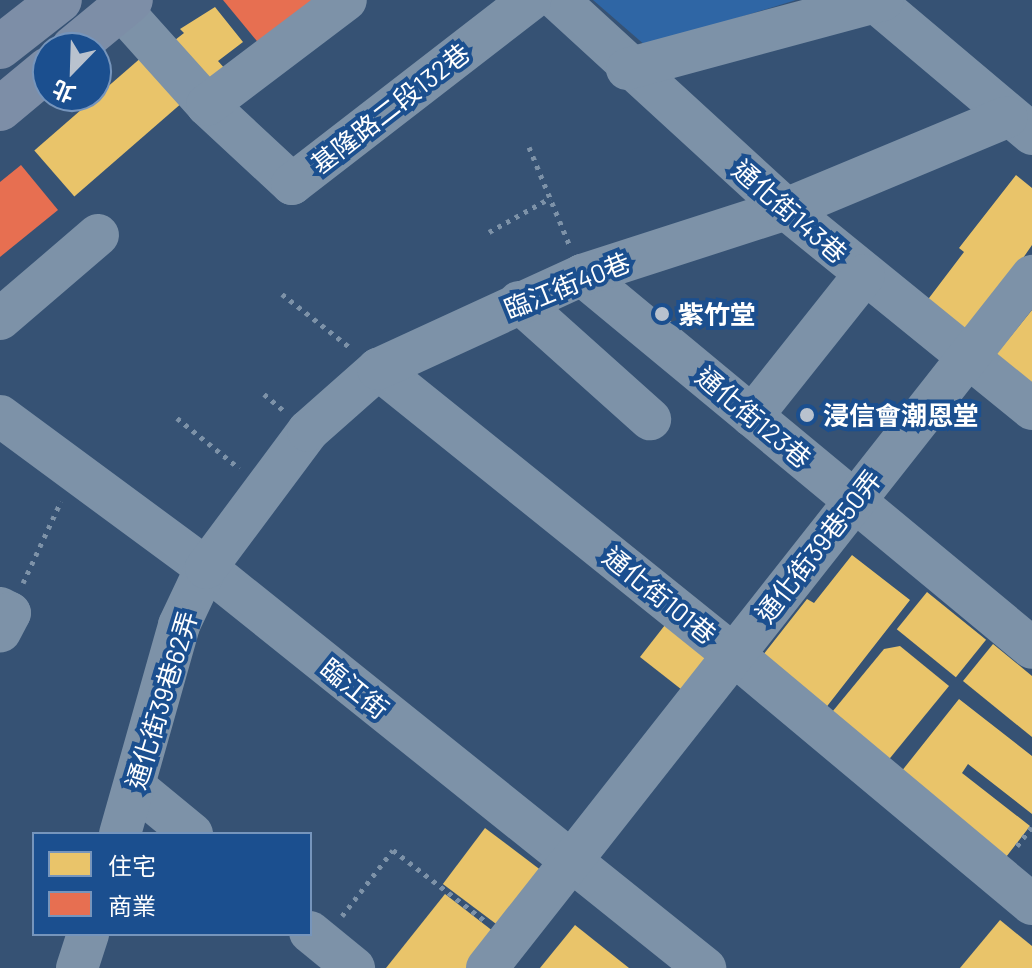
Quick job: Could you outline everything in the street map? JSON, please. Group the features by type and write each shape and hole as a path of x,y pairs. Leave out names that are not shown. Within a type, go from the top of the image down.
{"main road":[{"path":"0,47 60,0"},
{"path":"92,32 126,4"},
{"path":"0,109 32,82"}],"street":[{"path":"207,105 346,0"},
{"name":"基隆路二段132巷","path":"126,4 207,105 292,184 530,0"},
{"name":"通化街143巷","path":"558,0 627,69 786,209 969,361 1032,409"},
{"path":"627,69 878,1 1020,126"},
{"name":"臨江街40巷","path":"206,568 308,431 378,369 582,275 786,209 1020,126"},
{"path":"0,319 98,235"},
{"name":"通化街123巷","path":"582,275 1032,648"},
{"path":"752,416 864,275"},
{"name":"通化街39巷50弄","path":"498,954 853,499 969,361 1032,276"},
{"path":"519,302 650,419"},
{"name":"通化街101巷","path":"378,369 734,655 1032,904"},
{"name":"臨江街","path":"0,416 73,475 206,568 705,968"},
{"name":"通化街39巷62弄","path":"121,832 179,625 206,568"},
{"path":"135,787 190,832"},
{"path":"77,968 87,936"},
{"path":"316,937 354,968"}],"path":[{"path":"529,147 582,275"},
{"path":"489,232 550,198"},
{"path":"282,294 378,369"},
{"path":"177,418 265,489"},
{"path":"3,618 73,475"},
{"path":"316,937 393,850 498,954"}],"shaded area":[{"path":"593,0 796,0 646,46"}],"building: 住宅":[{"path":"215,7 243,42 218,61 226,70 200,90 166,47 184,33 180,29"},
{"path":"143,56 183,102 74,197 34,150 79,112 112,112 112,83"},
{"path":"1016,175 1032,188 1032,245 975,328 959,328 926,302 964,252 959,248"},
{"path":"1032,310 1032,400 988,364"},
{"path":"852,555 910,600 821,714 756,664 807,599 814,603"},
{"path":"927,592 986,640 956,677 897,629"},
{"path":"672,616 721,654 689,695 640,657"},
{"path":"993,644 1032,676 1032,737 963,681"},
{"path":"900,646 949,686 886,763 828,717 884,649"},
{"path":"959,699 1032,756 1032,814 968,764 962,773 1030,826 1003,861 897,777"},
{"path":"485,828 539,869 497,925 443,884"},
{"path":"445,894 498,935 472,968 386,968"},
{"path":"1000,920 1032,946 1032,968 960,968"},
{"path":"575,925 629,968 540,968"}],"building: 商業":[{"path":"223,0 318,0 261,46"},
{"path":"21,165 58,210 0,257 0,182"}],"place":[{"name":"紫竹堂","path":"662,314"},
{"name":"浸信會潮恩堂","path":"807,415"}]}
